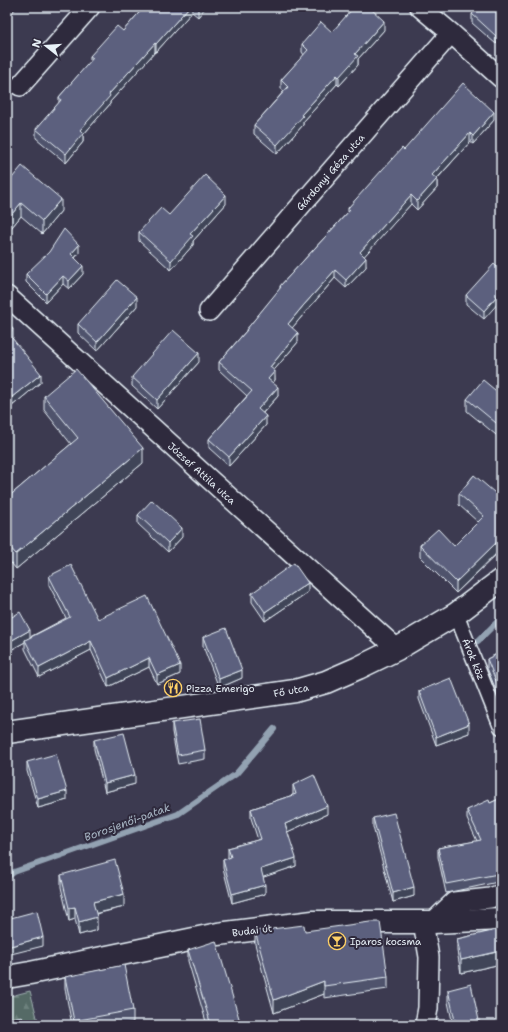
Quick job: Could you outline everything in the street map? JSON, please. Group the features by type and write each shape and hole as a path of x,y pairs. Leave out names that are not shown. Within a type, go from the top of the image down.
{"street":[{"path":"20,86 90,7"},
{"path":"420,7 501,78"},
{"name":"Gárdonyi Géza utca","path":"210,311 451,33"},
{"name":"József Attila utca","path":"7,296 396,649"},
{"name":"Fő utca","path":"7,732 295,691 326,682 396,649 456,614 501,580"},
{"name":"Árok köz","path":"456,614 501,727"},
{"path":"425,1025 428,1008 428,922 454,902 490,898 501,894"},
{"name":"Budai út","path":"7,977 218,934 313,922 428,922 501,919"}],"green space":[{"path":"30,991 39,1025 28,1025 25,1019 7,1024 7,997"}],"building":[{"path":"144,7 189,7 109,94 110,96 80,130 83,133 66,154 36,129 61,100 59,97 93,58 90,56 117,26 123,31"},
{"path":"354,7 369,7 384,21 355,54 358,56 339,77 337,75 301,115 303,116 277,145 254,125 288,87 281,80 308,50 302,44 321,22 332,32"},
{"path":"478,7 501,7 501,30 496,36 472,14"},
{"path":"463,83 494,112 473,136 470,133 432,175 437,179 417,201 411,195 360,252 366,258 346,280 335,270 288,324 298,333 270,367 275,371 268,379 278,387 258,409 266,416 229,457 209,439 252,391 219,362 247,330 281,287 280,286 350,210 348,208 402,148 404,150"},
{"path":"22,166 61,199 42,221 21,203 7,220 7,184"},
{"path":"205,175 226,195 190,234 193,236 171,261 139,232 161,208 169,215"},
{"path":"64,229 79,245 71,254 83,266 69,281 63,276 46,294 26,274 49,252"},
{"path":"494,264 501,271 501,291 484,311 466,295"},
{"path":"117,280 137,297 97,342 78,324"},
{"path":"7,322 13,329 8,333 41,374 12,397 7,391"},
{"path":"173,330 199,353 157,400 132,377"},
{"path":"76,369 143,448 16,554 7,544 7,498 78,438 44,396"},
{"path":"483,380 501,395 501,427 467,399"},
{"path":"474,475 501,498 501,538 456,582 420,545 438,529 454,546 484,516 459,494"},
{"path":"152,500 182,528 168,543 138,515"},
{"path":"294,563 308,583 265,612 252,593"},
{"path":"71,565 98,619 147,596 180,665 157,675 149,658 108,678 91,641 39,668 25,640 70,617 49,576"},
{"path":"20,612 30,630 7,643 7,620"},
{"path":"226,628 242,670 219,679 203,637"},
{"path":"501,652 501,693 487,659"},
{"path":"451,678 469,724 436,737 419,691"},
{"path":"200,719 205,750 178,755 172,723"},
{"path":"124,733 135,775 105,783 94,740"},
{"path":"56,754 67,791 38,799 27,762"},
{"path":"314,775 327,806 285,824 296,858 261,869 265,885 232,894 223,860 231,857 228,848 261,839 251,809 296,794 293,785"},
{"path":"501,798 501,874 446,884 438,848 481,840 467,810 489,800 490,803"},
{"path":"394,813 414,887 393,893 373,818"},
{"path":"115,860 124,894 93,902 97,917 79,922 75,907 69,908 61,875"},
{"path":"37,911 43,937 7,947 7,919"},
{"path":"380,922 388,977 324,986 324,981 274,1000 255,931 304,925 305,931"},
{"path":"501,929 501,951 461,960 457,939"},
{"path":"216,941 241,1025 211,1025 188,950"},
{"path":"124,965 133,1010 74,1021 65,977"},
{"path":"471,984 480,1025 456,1025 448,990"},
{"path":"22,1016 24,1025 7,1025 7,1019"}],"waterway":[{"name":"Borosjenői-patak","path":"478,641 501,618"},
{"name":"Borosjenői-patak","path":"7,877 14,872 178,814 236,774 274,729"}],"place":[{"name":"Pizza Emerigo","path":"173,688"},
{"name":"Iparos kocsma","path":"337,941"}]}
